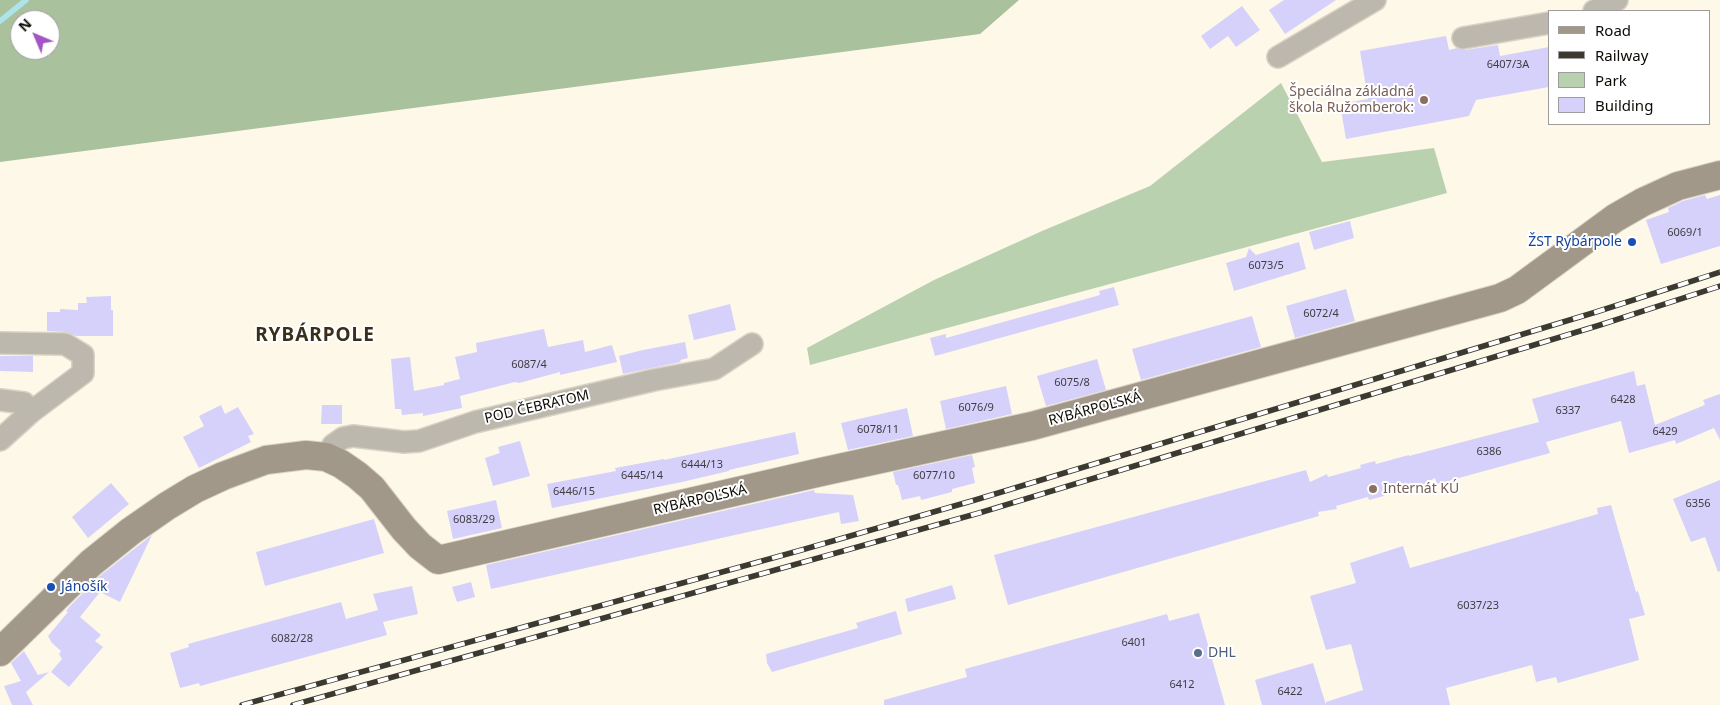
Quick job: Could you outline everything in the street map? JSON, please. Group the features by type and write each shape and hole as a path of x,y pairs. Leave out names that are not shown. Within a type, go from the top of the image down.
{"street":[{"path":"1278,57 1375,0"},
{"path":"1596,10 1617,0"},
{"path":"1463,38 1548,23"},
{"name":"RYBÁRPOĽSKÁ","path":"326,457 357,475 372,488 404,529 420,546 438,560 821,472 1032,426 1500,298 1517,290 1615,218 1642,202 1678,186 1720,175"},
{"path":"0,343 65,344 83,355 83,373 31,412 0,440"},
{"name":"POD ČEBRATOM","path":"326,457 333,444 343,438 353,436 404,442 420,441 474,422 654,380 714,369 752,344"},
{"path":"0,400 24,403 31,412"},
{"path":"0,652 91,563 131,531 176,500 223,476 266,460 295,455 326,457"}],"green space":[{"path":"0,0 1019,0 980,34 0,162"},
{"path":"1281,83 1322,162 1434,148 1447,193 810,365 807,348 934,280 1042,231 1150,186"}],"building":[{"path":"1284,0 1336,0 1285,34 1269,10"},
{"path":"1242,6 1260,30 1236,47 1228,36 1210,49 1201,36"},
{"path":"1446,36 1449,50 1457,48 1465,50 1498,45 1500,56 1548,47 1548,87 1476,100 1469,116 1346,139 1340,104 1368,99 1360,51"},
{"path":"1705,195 1707,199 1720,195 1720,246 1661,264 1646,220 1669,212 1668,208 1683,201"},
{"path":"1350,221 1354,238 1314,250 1309,232"},
{"path":"1299,242 1306,269 1234,291 1226,263 1246,257 1249,248 1256,255"},
{"path":"1114,287 1119,305 935,356 930,338 946,334 946,338 1100,295 1099,291"},
{"path":"1346,289 1355,321 1295,338 1286,306"},
{"path":"111,296 113,336 76,336 66,332 47,331 47,312 60,312 60,309 78,310 78,303 87,303 86,297"},
{"path":"730,304 736,330 694,340 688,315"},
{"path":"1252,316 1261,347 1141,380 1132,349"},
{"path":"544,329 548,347 583,340 585,352 612,345 617,362 560,375 560,372 460,396 462,408 423,416 423,413 402,415 401,409 395,409 391,359 410,357 414,391 444,385 444,383 460,379 455,357 477,352 476,343"},
{"path":"685,342 688,358 680,360 681,362 623,374 619,356"},
{"path":"0,356 33,356 33,372 0,371"},
{"path":"1097,359 1106,390 1046,406 1037,376"},
{"path":"1634,371 1637,386 1645,384 1655,425 1705,405 1703,400 1720,394 1720,440 1714,428 1676,444 1675,440 1629,453 1621,421 1546,442 1550,453 1437,484 1435,478 1417,488 1416,485 1383,493 1384,496 1369,500 1368,497 1336,506 1337,509 1318,512 1319,516 1008,605 994,555 1306,470 1310,482 1327,474 1328,477 1361,468 1360,465 1375,461 1376,464 1539,422 1532,399"},
{"path":"1006,386 1012,414 946,429 940,401"},
{"path":"221,405 225,414 238,407 254,434 248,436 251,442 199,468 183,437 204,426 199,416"},
{"path":"322,405 342,405 342,424 321,424"},
{"path":"907,408 913,436 848,450 841,423"},
{"path":"795,432 799,454 682,482 552,508 547,484 616,471 615,468 664,460"},
{"path":"520,441 530,476 493,486 485,458 500,453 498,447"},
{"path":"972,455 975,467 972,468 975,483 952,489 952,492 921,500 920,496 902,500 893,472"},
{"path":"1720,480 1720,571 1718,572 1705,537 1691,542 1673,499"},
{"path":"111,483 129,504 88,538 72,517"},
{"path":"814,490 815,493 853,495 859,521 841,524 839,512 491,589 486,565"},
{"path":"496,500 502,528 453,539 447,511"},
{"path":"1611,505 1636,592 1638,591 1645,615 1629,619 1639,660 1558,683 1556,677 1536,682 1532,665 1446,688 1450,705 1326,705 1326,702 1363,690 1351,644 1326,650 1310,596 1356,583 1350,563 1403,546 1410,568 1598,514 1597,508"},
{"path":"374,519 384,553 265,586 256,552"},
{"path":"152,535 120,602 100,592 80,617 101,635 95,641 103,647 69,687 51,672 62,659 59,654 61,651 52,643 48,636 68,612 66,611 70,606 101,575"},
{"path":"471,582 475,597 457,602 452,587"},
{"path":"952,585 956,599 908,612 905,599"},
{"path":"412,586 418,614 383,622 387,635 200,686 199,683 180,688 170,653 189,647 188,644 341,602 346,619 378,610 373,594"},
{"path":"896,611 902,634 772,672 767,663 766,654 858,628 856,623"},
{"path":"1199,613 1225,705 884,705 884,700 967,677 965,669 1167,614 1169,621"},
{"path":"24,651 38,675 49,672 26,692 33,705 12,705 4,686 21,681 11,663"},
{"path":"1313,663 1326,705 1262,705 1255,680"}],"waterway":[{"path":"0,21 26,0"}],"railway":[{"path":"242,705 975,500 1596,312 1720,272"},
{"path":"293,705 979,513 1600,325 1720,286"}],"place":[{"name":"Špeciálna základná škola Ružomberok:","path":"1424,100"},
{"name":"ŽST Rybárpole","path":"1632,242"},
{"name":"Internát KÚ","path":"1373,489"},
{"name":"Jánošík","path":"51,587"},
{"name":"DHL","path":"1198,653"}],"district":[{"name":"RYBÁRPOLE","path":"315,336"}]}
